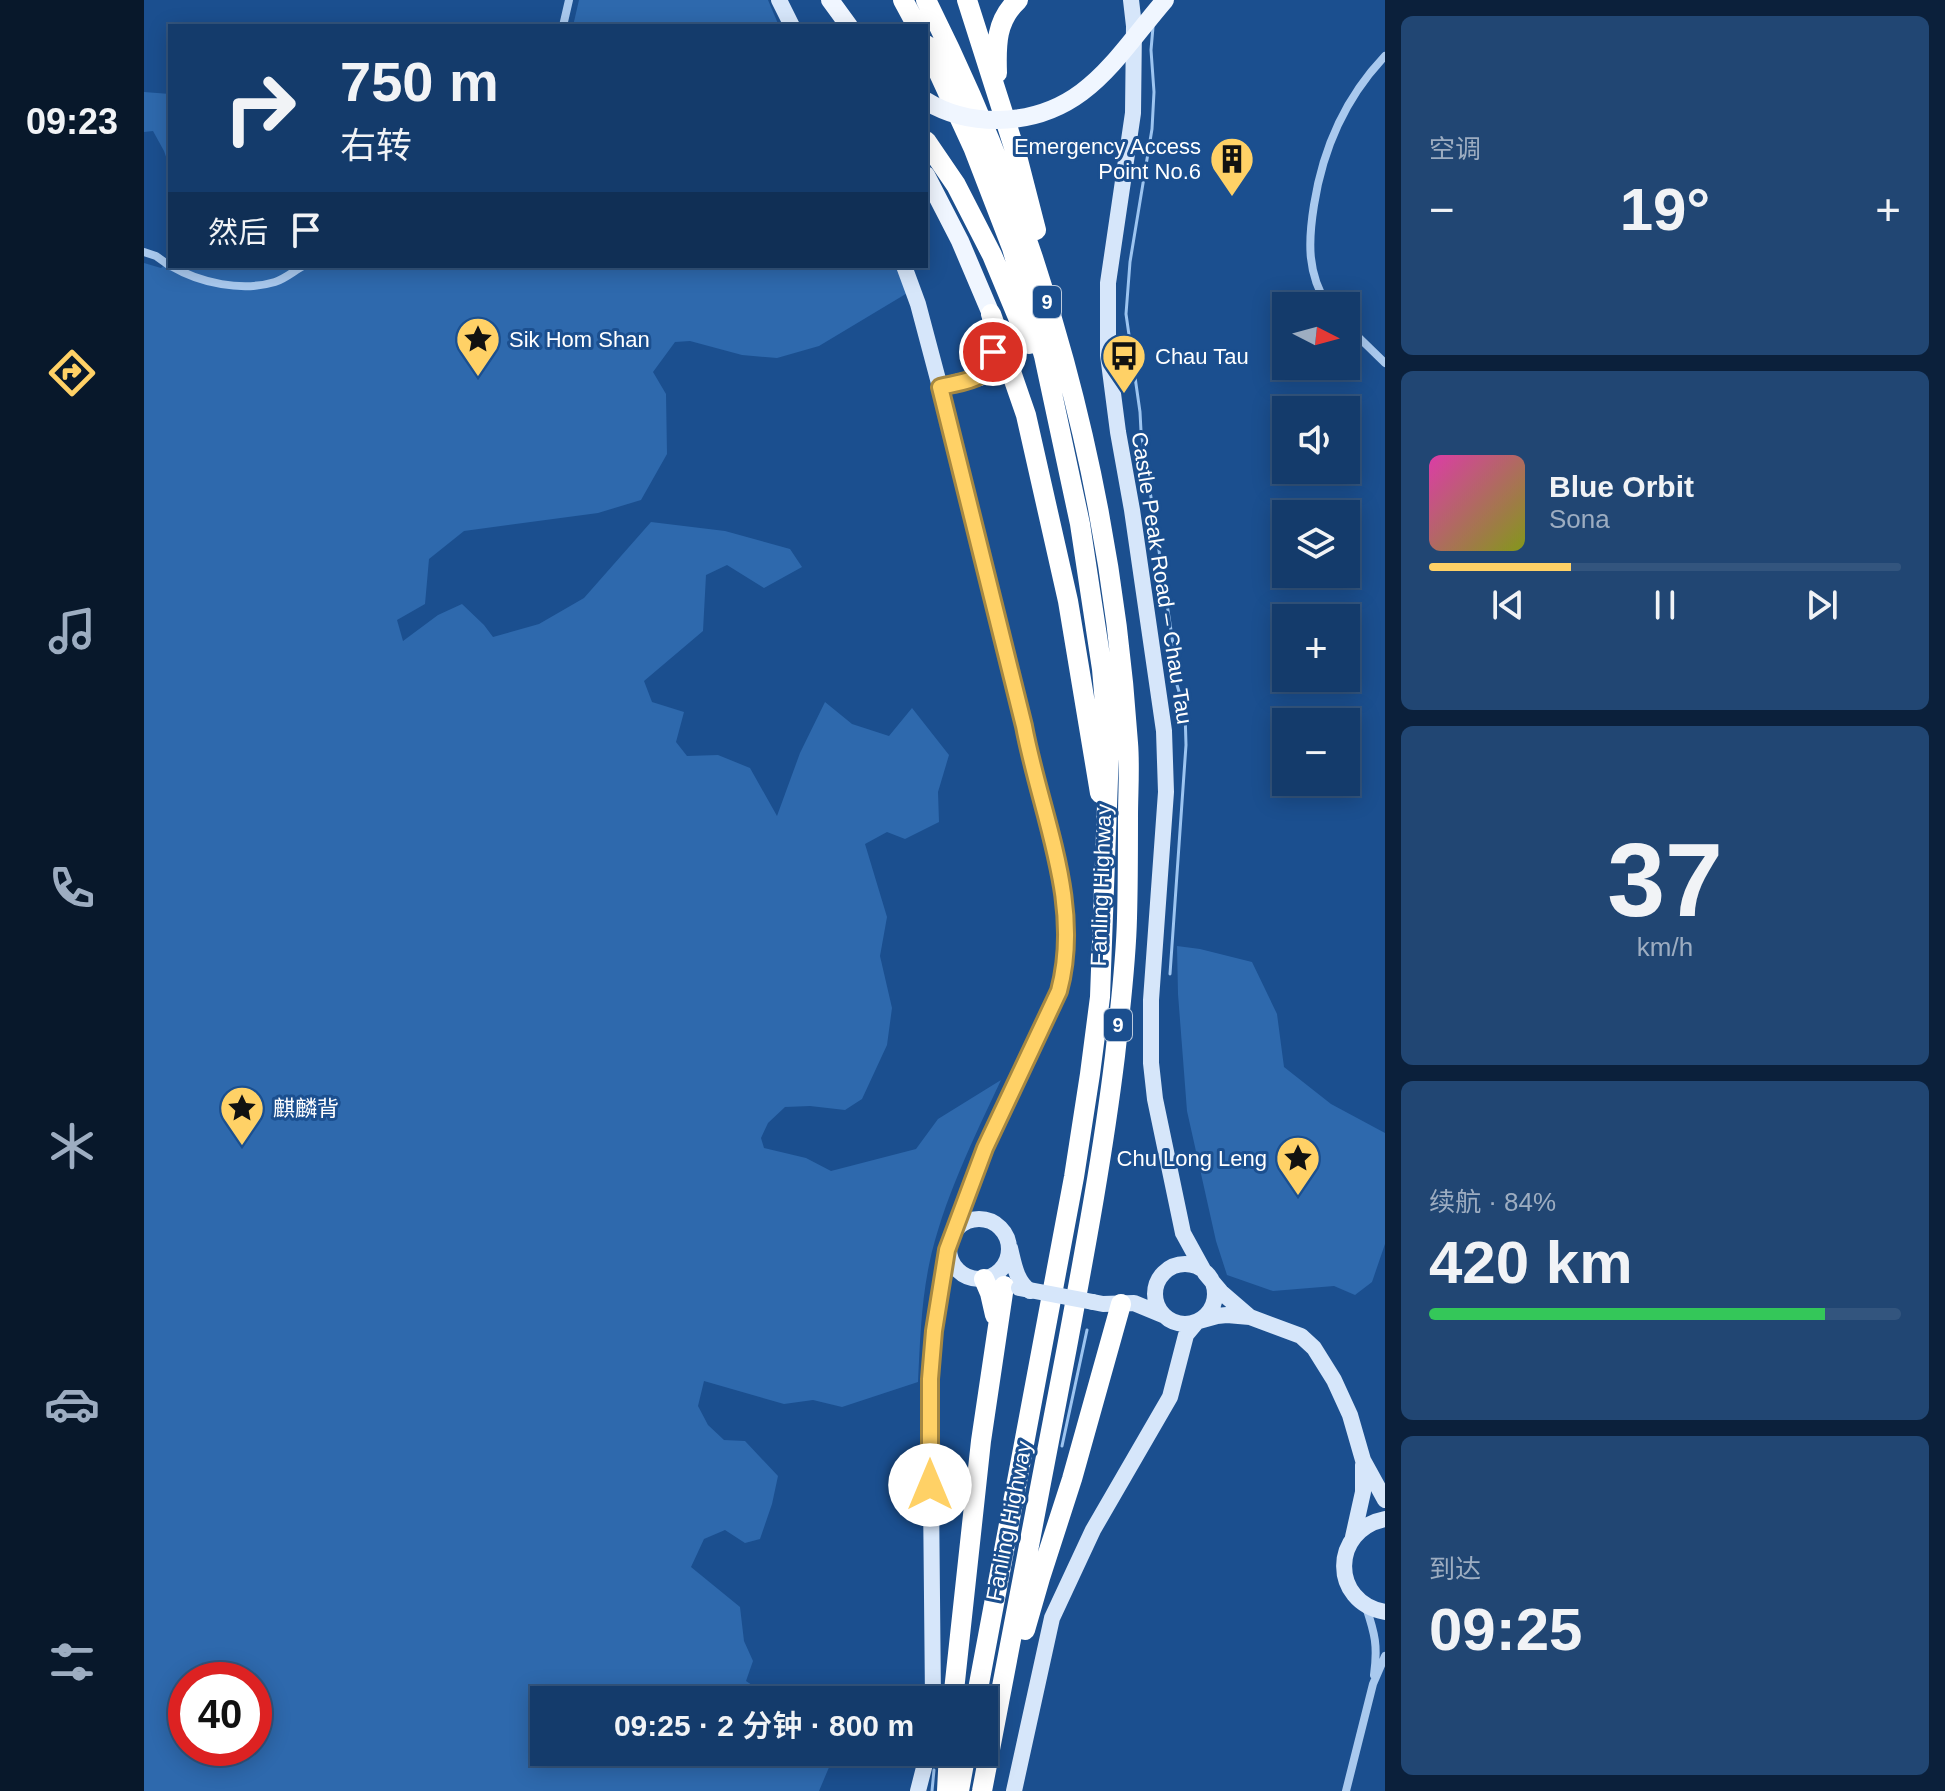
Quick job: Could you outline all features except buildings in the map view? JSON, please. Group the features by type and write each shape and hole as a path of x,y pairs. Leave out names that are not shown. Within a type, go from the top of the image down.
{"highway":[{"path":"903,0 916,24"},
{"name":"Fanling Highway","path":"926,0 954,55 1001,167 1058,338 1084,440 1112,595 1128,742 1127,922 1109,1102 1089,1229 984,1791"},
{"path":"967,0 1061,318 1084,440"},
{"path":"1003,114 997,72 999,29 1018,0"},
{"name":"Fanling Highway","path":"928,49 973,147 1020,269 1044,356 1080,524 1102,669 1109,751 1100,997 1090,1074 979,1686"},
{"path":"928,144 956,185 992,255 1058,423"},
{"path":"991,314 1026,415 1061,570 1107,829"},
{"path":"955,1686 993,1359 999,1282"},
{"path":"984,1791 1031,1608 1072,1479 1121,1304"},
{"path":"947,1791 948,1766"},
{"path":"959,1791 963,1766"}],"main road":[{"path":"779,0 791,24"},
{"path":"817,0 833,24"},
{"path":"830,0 848,24"},
{"path":"842,0 858,24"},
{"name":"Castle Peak Road – Chau Tau","path":"1123,0 1134,56"},
{"name":"Castle Peak Road – Chau Tau","path":"1131,0 1134,26 1133,113 1108,283 1108,355 1164,731 1166,792 1150,1025 1151,1063 1157,1108 1183,1233 1203,1270"},
{"path":"1134,26 1140,0"},
{"path":"928,102 966,117 988,120 1016,119 1052,110 1085,91 1110,68 1165,0"},
{"path":"928,179 972,266 991,314 993,352 990,365 980,377 940,387"},
{"path":"905,268 918,304 940,387 1024,726 1058,866 1067,926 1064,972 1059,991 985,1148 949,1242 941,1283 930,1390 933,1686"},
{"path":"984,1219 977,1200 985,1148"},
{"path":"941,1283 952,1276 999,1282 1022,1284 1005,1234 1000,1227 984,1219 974,1218 957,1227 949,1242 952,1263 999,1282 1093,1302 1134,1303 1180,1325 1217,1316 1250,1317 1301,1336 1314,1348 1334,1380 1350,1415 1363,1460 1385,1500"},
{"path":"1121,1304 1135,1300 1149,1290 1177,1260 1183,1233"},
{"path":"999,1282 1009,1252 1008,1243"},
{"path":"1014,1791 1052,1618 1080,1554 1170,1397 1181,1357 1186,1335 1212,1307 1215,1297 1210,1278 1203,1270 1184,1264 1164,1273 1155,1288 1154,1298 1157,1307 1181,1334 1181,1357"},
{"path":"1203,1270 1221,1292 1250,1317"},
{"path":"941,1283 999,1282"},
{"path":"1363,1460 1363,1492 1344,1570 1353,1593 1365,1605 1385,1612"},
{"path":"1353,1538 1361,1529 1385,1519"},
{"path":"918,1791 924,1766"}],"street":[{"path":"563,24 569,0"},
{"path":"1320,292 1309,252 1313,209 1326,151 1339,120 1358,89 1385,56"},
{"path":"144,252 168,265"},
{"path":"174,268 189,276 246,288 278,282 300,268"},
{"path":"1360,339 1385,363"},
{"path":"1346,1791 1373,1684 1377,1650 1365,1605"},
{"path":"1373,1684 1385,1656"}],"shaded area":[{"path":"579,0 768,0 778,24 573,24"},
{"path":"144,92 168,94 168,162 153,131 144,132"},
{"path":"168,262 168,268 902,268 909,292 819,346 777,358 742,355 690,341 675,342 653,372 666,394 667,454 641,500 598,513 464,531 429,559 425,604 397,620 403,641 438,615 462,604 493,637 539,624 584,598 651,522 725,531 790,549 802,567 764,588 727,565 706,575 703,631 644,681 652,702 684,712 676,742 687,756 718,755 750,768 777,816 800,753 825,702 852,724 889,736 912,708 949,755 938,792 939,822 905,839 887,832 865,844 887,917 880,956 892,1008 887,1045 862,1099 845,1110 785,1107 768,1123 761,1138 764,1148 806,1158 831,1171 916,1149 938,1119 1001,1080 960,1171 935,1241 924,1294 918,1382 842,1407 813,1400 784,1404 704,1381 698,1406 708,1425 724,1440 745,1441 778,1476 760,1539 745,1543 725,1530 704,1539 691,1567 740,1607 744,1641 753,1661 746,1681 754,1686 530,1686 530,1766 830,1766 819,1791 144,1791 144,263 161,268"},
{"path":"1177,946 1252,962 1277,1014 1284,1067 1331,1104 1385,1133 1385,1244 1372,1282 1355,1295 1334,1286 1273,1291 1227,1275 1216,1241 1187,1111"}],"waterway":[{"path":"1153,27 1152,129 1130,262 1126,314 1177,685 1185,711 1186,745 1170,974"},
{"path":"1062,1446 1087,1330"},
{"path":"932,1791 934,1770"}],"place":[{"name":"Emergency Access Point No.6","path":"1232,198"},
{"name":"Sik Hom Shan","path":"478,378"},
{"name":"Chau Tau","path":"1124,395"},
{"name":"麒麟背","path":"242,1147"},
{"name":"Chu Long Leng","path":"1298,1197"}],"route":[{"path":"930,1485 930,1379 934,1331 949,1242 985,1148 1059,991 1067,941 1061,877 940,387 980,377 990,365 993,352"}]}
